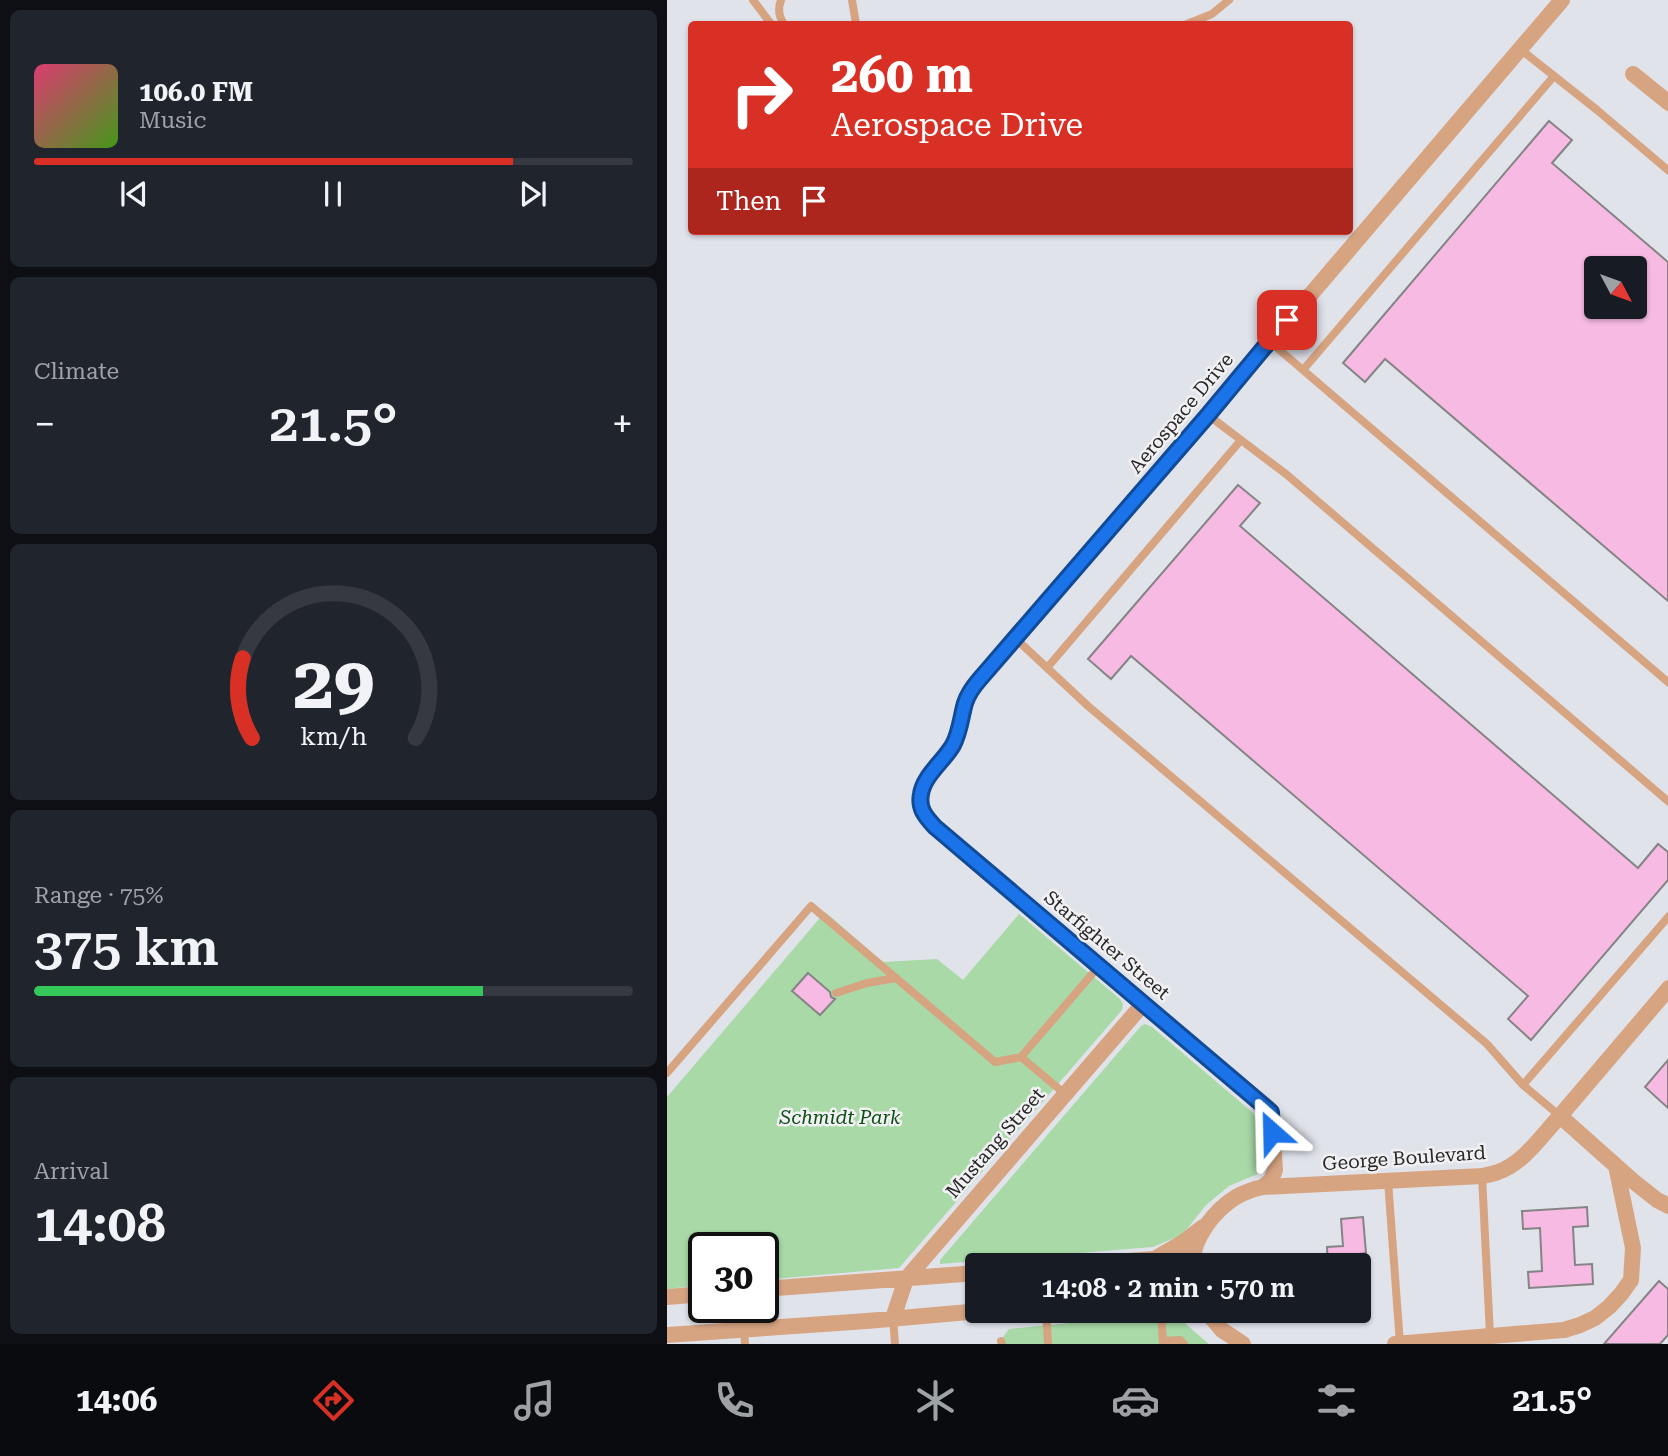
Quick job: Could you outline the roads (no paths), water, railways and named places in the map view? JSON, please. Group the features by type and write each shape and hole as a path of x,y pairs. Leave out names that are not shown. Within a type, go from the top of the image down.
{"street":[{"name":"Aerospace Drive","path":"921,806 921,790 953,745 970,692 979,680 1562,0"},
{"path":"1633,74 1668,103"},
{"name":"Starfighter Street","path":"921,806 924,815 935,827 1271,1112 1275,1170 1271,1180 1263,1187"},
{"name":"George Boulevard","path":"1164,1253 1192,1237 1236,1197 1263,1187 1481,1176 1499,1172 1524,1156 1668,988"},
{"name":"Mustang Street","path":"893,1318 906,1279 1143,1004"},
{"path":"1560,1115 1616,1166 1668,1206"},
{"path":"1399,1344 1490,1335 1564,1337 1609,1307 1631,1280 1633,1248 1616,1166"},
{"name":"George Boulevard","path":"1195,1253 1208,1224"},
{"path":"779,1288 965,1274"},
{"path":"667,1297 688,1295"},
{"path":"667,1335 744,1337 893,1318 965,1312"},
{"path":"1216,1323 1243,1344"}],"lane":[{"path":"753,0 769,21"},
{"path":"781,0 778,6 782,21"},
{"path":"852,0 856,21"},
{"path":"1194,21 1212,14 1229,0"},
{"path":"1520,50 1597,110 1668,171"},
{"path":"1303,370 1554,76"},
{"path":"1269,341 1668,683"},
{"path":"1208,415 1286,474 1668,802"},
{"path":"1047,668 1241,440"},
{"path":"1015,638 1088,706 1487,1044 1523,1085 1560,1115"},
{"path":"667,1073 811,906 995,1062 1021,1057 1099,966"},
{"path":"1523,1085 1668,916"},
{"path":"836,993 896,978"},
{"path":"1021,1057 1065,1094"},
{"path":"1481,1176 1490,1335"},
{"path":"1388,1181 1399,1344"},
{"path":"893,1318 895,1344"},
{"path":"1047,1323 1048,1344"},
{"path":"1162,1323 1163,1343 1180,1340 1184,1344"}],"park label":[{"name":"Schmidt Park","path":"840,1117"}]}
